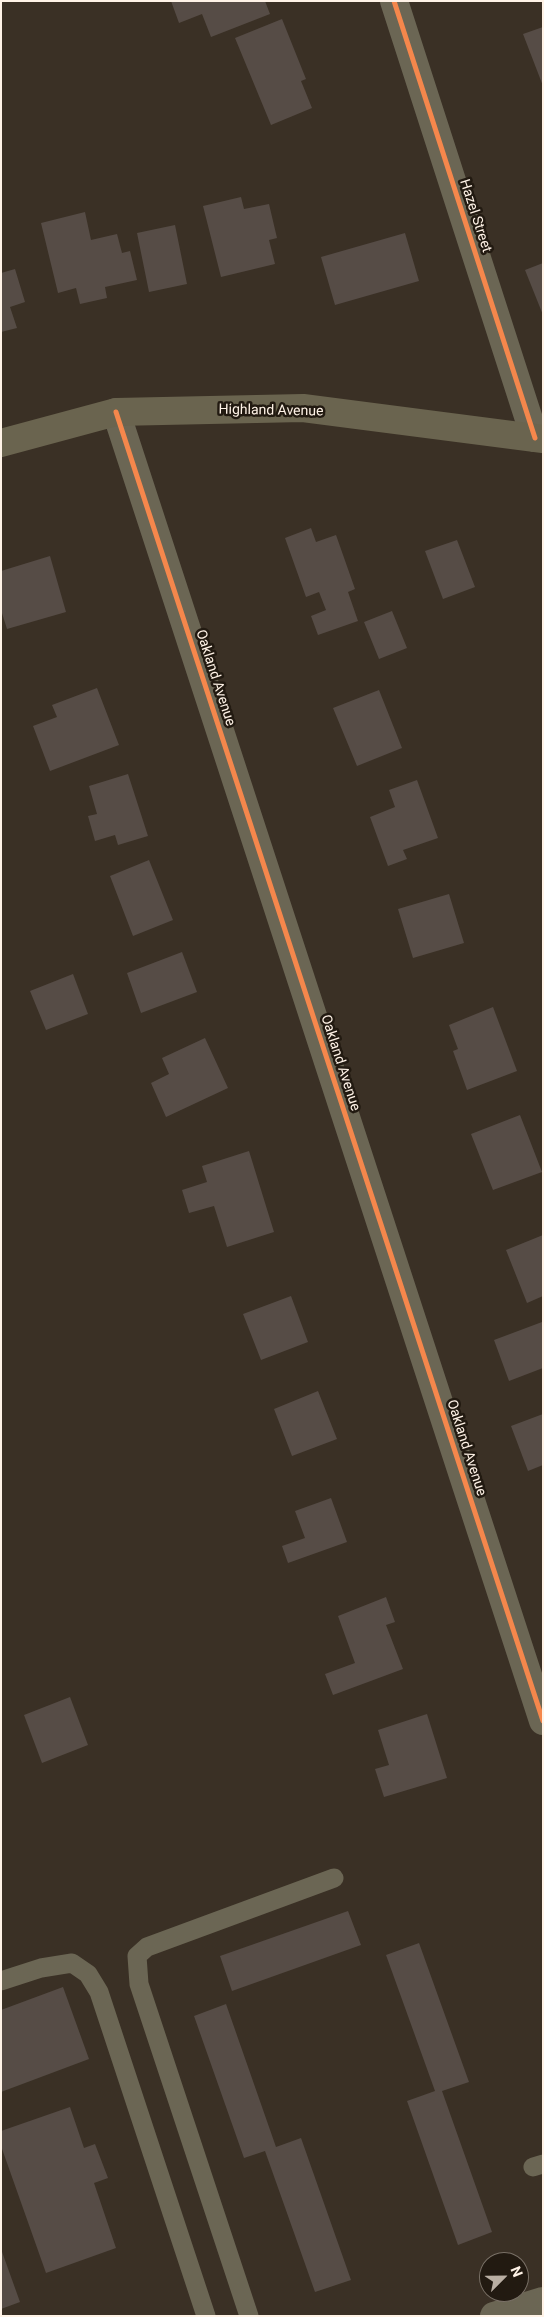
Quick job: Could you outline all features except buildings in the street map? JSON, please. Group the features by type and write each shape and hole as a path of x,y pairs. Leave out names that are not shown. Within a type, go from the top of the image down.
{"main road":[{"name":"Highland Avenue","path":"1,443 116,412 303,408 539,438"}],"street":[{"name":"Hazel Street","path":"394,1 539,438"},
{"name":"Oakland Avenue","path":"116,412 543,1721"},
{"path":"494,2316 543,2301"}],"lane":[{"path":"249,2316 139,1984 138,1956 147,1947 334,1878"},
{"path":"1,1981 41,1968 72,1963 88,1974 99,1992 206,2316"}],"cycle path":[{"path":"394,1 535,438"},
{"path":"116,412 543,1721"}]}
